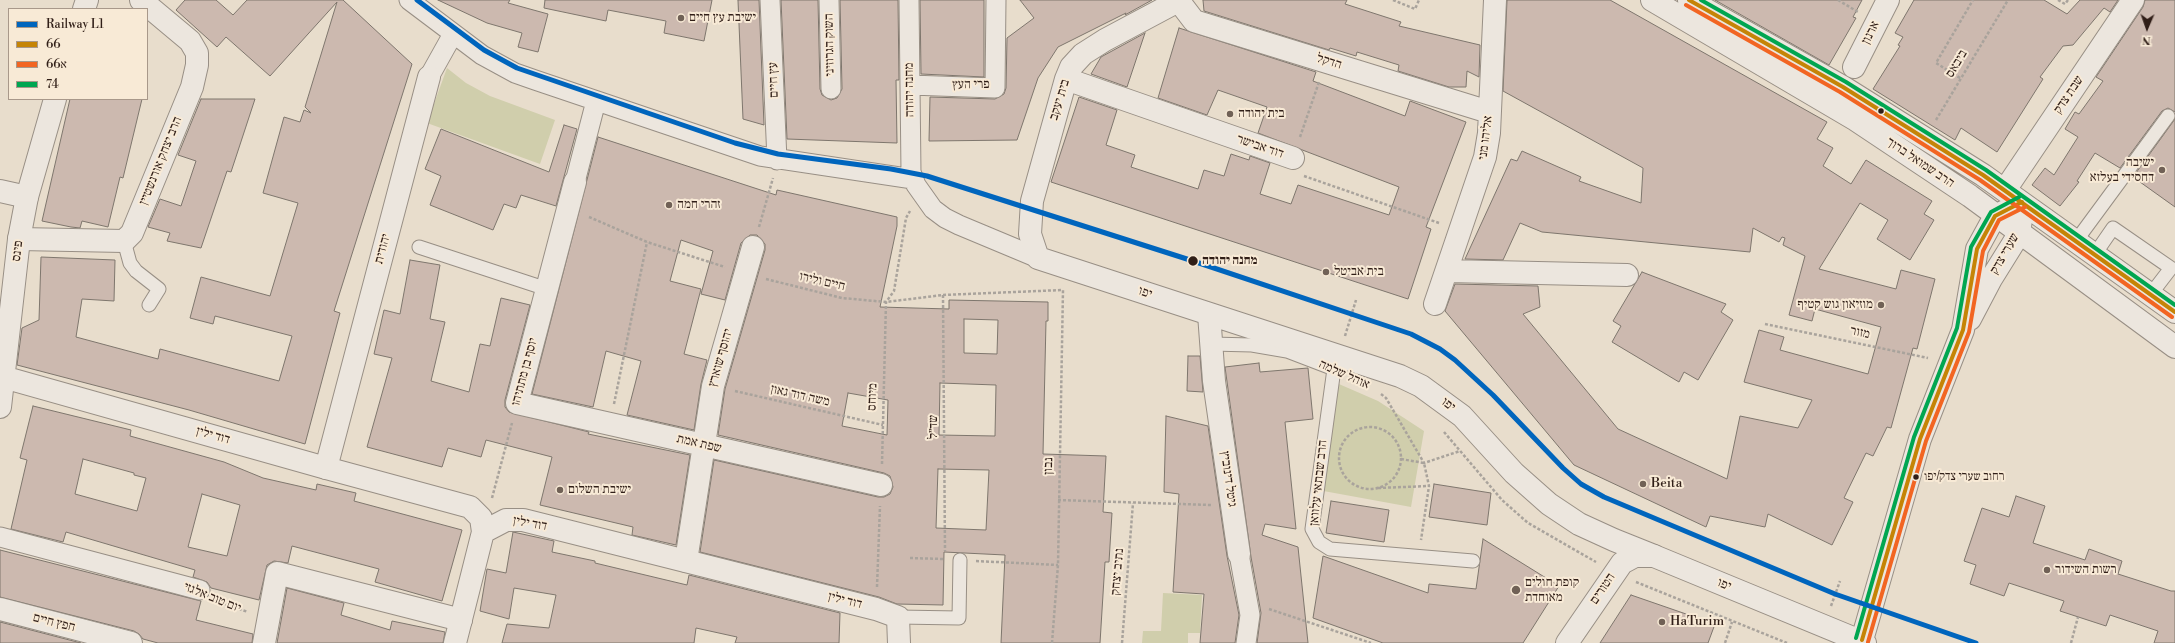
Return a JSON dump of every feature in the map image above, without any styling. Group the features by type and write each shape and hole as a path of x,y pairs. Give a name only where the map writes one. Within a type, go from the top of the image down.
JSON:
{"street":[{"name":"הרב יצחק אורנשטיין","path":"124,241 132,233 192,87 198,65 197,53 190,42 141,0"},
{"path":"409,0 482,54 515,72 734,148 777,160 918,186"},
{"name":"עץ חיים","path":"770,0 777,160"},
{"name":"השוק הגרוזיני","path":"829,0 831,89"},
{"name":"מחנה יהודה","path":"909,0 911,172 918,186"},
{"name":"פרי העץ","path":"910,84 995,88 996,0"},
{"name":"הדקל","path":"1179,0 1194,21 1489,112"},
{"name":"בית יעקב","path":"1038,258 1030,234 1032,201 1066,78 1071,66 1084,54 1179,0"},
{"name":"אליהו מני","path":"1435,304 1448,271 1485,157 1496,0"},
{"name":"הרב שמואל ברוך","path":"1652,0 1833,106 1970,196 2019,234 2175,347"},
{"name":"הרב שמואל ברוך","path":"1689,0 1843,87 1926,138 2014,196 2175,312"},
{"name":"ארנון","path":"1854,67 1888,0"},
{"name":"שבת צדק","path":"2014,196 2133,0"},
{"name":"יהודית","path":"326,468 428,77 453,34"},
{"name":"דוד אבישר","path":"1066,78 1293,158"},
{"name":"פינס","path":"0,407 2,375 27,197 55,100"},
{"name":"יוסף בן מתתיהו","path":"517,403 596,101"},
{"name":"יפו","path":"918,186 933,209 959,225 1038,258 1400,376 1421,386 1462,416 1514,473 1549,504 1579,524 1614,540 1868,642"},
{"path":"0,191 27,197"},
{"path":"1995,216 2014,196"},
{"name":"שערי צדק","path":"1868,642 1920,439 1963,330 1980,303 1991,279 2019,234 2014,196"},
{"name":"שערי צדק","path":"1963,330 1977,249 1995,216"},
{"path":"20,239 124,241"},
{"name":"יהוסף שוארץ","path":"686,562 702,445 713,386 753,247"},
{"path":"1448,271 1627,275"},
{"name":"גיטל דינוביץ","path":"1209,314 1214,382 1231,505 1250,615 1246,643"},
{"name":"דוד ילין","path":"2,375 326,468 463,504 476,511 481,518 483,532 506,520 523,520 876,609 898,617"},
{"name":"שפת אמת","path":"517,403 881,485"},
{"path":"455,643 483,532"},
{"name":"יום טוב אלגזי","path":"0,537 200,590"},
{"name":"הטורים","path":"1567,643 1614,572 1622,563 1635,556 1654,556"},
{"path":"264,643 278,573 461,620"},
{"name":"חפץ חיים","path":"0,609 131,643"},
{"path":"898,617 899,643"}],"lane":[{"path":"2076,241 2168,116"},
{"path":"2095,254 2113,228 2171,268 2151,294"},
{"path":"124,241 130,263 136,271 159,288 149,305"},
{"path":"419,247 547,289"},
{"name":"אוהל שלמה","path":"1211,344 1252,345 1287,351 1334,368"},
{"name":"הרב שבתאי עלוואן","path":"1334,368 1312,529 1319,542 1330,549 1473,561"},
{"name":"דוד ילין","path":"898,617 959,618 960,560"}],"path":[{"path":"1393,0 1415,9 1419,0"},
{"path":"1960,78 1936,63 1973,0"},
{"name":"ביבאס","path":"1926,138 1960,78 2008,0"},
{"path":"2058,0 2065,4 2068,0"},
{"path":"1293,158 1319,82"},
{"name":"דוד אבישר","path":"1293,158 1290,171 1461,230"},
{"path":"753,247 777,160"},
{"name":"מיוחס","path":"876,609 886,302 894,291 906,218 918,186"},
{"name":"חיים ולירו","path":"568,208 647,242 745,274 842,298 886,302 943,295 1063,290"},
{"path":"610,424 647,242"},
{"path":"1063,290 1066,268"},
{"name":"נבון","path":"1052,643 1058,565 1063,290"},
{"name":"שד״ל","path":"910,558 945,560 943,295"},
{"name":"מזור","path":"1764,324 1950,362"},
{"name":"משה דוד גאון","path":"713,386 883,425"},
{"name":"אוהל שלמה","path":"1375,389 1386,398 1424,463"},
{"name":"יוסף בן מתתיהו","path":"483,532 517,403"},
{"path":"1373,488 1384,485 1392,479 1398,470 1401,459 1400,448 1395,439 1379,428 1368,427 1358,429 1349,435 1342,445 1339,455 1340,466 1345,476 1352,483 1362,488 1373,488 1429,486"},
{"path":"1401,459 1424,463 1460,451"},
{"path":"1418,556 1429,486 1424,463"},
{"path":"1058,500 1231,505"},
{"name":"נתיב יצחק","path":"1122,643 1133,503"},
{"path":"960,560 1058,565"},
{"path":"1614,572 1732,622 1787,643"},
{"name":"יום טוב אלגזי","path":"200,590 214,601 226,606 268,617"},
{"path":"1248,602 1371,643"},
{"path":"2071,643 2078,617"},
{"path":"1725,643 1732,622"}],"shaded area":[{"path":"447,68 466,83 490,96 555,120 540,164 427,123"},
{"path":"1332,381 1378,401 1424,431 1411,507 1318,490"},
{"path":"1163,593 1202,595 1200,633 1188,633 1188,643 1142,643 1143,631 1161,631"}],"building":[{"path":"185,0 216,0 233,15 247,0 343,0 412,64 334,311 340,313 305,444 189,410 17,365 22,328 39,320 41,257 115,260 114,301 82,299 76,337 158,359 160,349 279,381 292,336 215,316 213,324 190,318 201,277 270,296 298,203 263,193 284,117 300,122 304,110 311,113 305,107 337,2 270,76 226,37 217,47 176,10"},
{"path":"438,0 510,0 508,3 548,14 538,52 518,47 522,33 487,23"},
{"name":"ישיבת עץ חיים","path":"545,0 712,0 704,41 664,33 666,21 608,10 606,21 544,8"},
{"path":"738,0 759,0 764,125 743,119"},
{"path":"781,0 818,0 820,89 822,95 831,100 837,98 842,89 840,0 898,0 899,80 896,80 897,143 787,139"},
{"path":"920,0 984,0 984,77 921,74"},
{"path":"1020,0 1152,0 1125,15 1126,13 1058,47 1038,78 1017,140 929,141 930,97 995,99 1004,94 1006,88 1007,38 1034,18"},
{"path":"1203,0 1347,0 1345,4 1401,22 1399,26 1480,45 1479,77 1467,71 1466,87 1449,87 1398,71 1399,65 1357,52 1356,56 1330,48 1329,50 1204,11"},
{"path":"1507,0 1610,0 1827,122 1817,139 1833,148 1823,166 1851,184 1866,160 1932,201 1924,214 1934,220 1910,260 1877,239 1888,220 1860,203 1819,269 1896,289 1901,270 1935,279 1917,349 1913,348 1891,428 1887,427 1873,456 1866,453 1844,498 1853,502 1832,545 1768,514 1765,527 1710,516 1706,527 1574,465 1445,311 1455,284 1538,286 1540,307 1523,314 1618,429 1727,479 1740,416 1798,428 1812,400 1744,382 1759,330 1784,337 1780,350 1868,374 1881,327 1815,309 1812,321 1789,315 1805,256 1783,245 1785,238 1782,237 1779,242 1753,228 1750,252 1542,232 1520,223 1503,260 1465,259 1511,159 1517,161 1522,151 1581,177 1579,181 1641,203 1643,168 1503,91"},
{"path":"1715,0 1862,0 1853,17 1856,18 1829,65"},
{"path":"1914,0 2044,0 2067,14 2080,0 2118,0 2110,12 2104,8 2073,45 2063,46 2040,77 2043,79 1997,152 1961,128 1955,140 1873,89 1900,46 1898,45 1903,37 1895,33"},
{"path":"2145,0 2175,0 2175,112 2168,108 2162,111 2120,168 2095,153 2077,181 2079,182 2060,206 2032,185 2045,168 2054,175 2078,137 2065,129 2075,112 2079,114 2103,81 2096,77 2143,7"},
{"path":"1179,28 1316,72 1313,81 1405,116 1410,101 1466,122 1426,227 1431,229 1408,299 1051,182 1079,97 1117,110 1106,145 1135,155 1131,167 1198,189 1204,170 1224,176 1231,154 1249,160 1250,156 1270,163 1260,194 1291,204 1298,185 1389,215 1399,187 1258,133 1267,107 1218,90 1207,115 1158,98"},
{"path":"1145,33 1127,87 1091,74 1101,57"},
{"path":"201,99 255,99 231,172 227,171 201,248 167,241 170,233 148,227 160,199 181,206 196,161 178,155"},
{"path":"70,100 142,100 123,178 120,177 108,227 82,221 80,228 42,221"},
{"name":"ישיבה דחסידי בעלזא","path":"2175,119 2175,207 2133,177"},
{"path":"564,125 577,129 556,206 521,195 516,208 504,204 493,230 430,205 441,176 425,169 441,129 549,172"},
{"path":"598,137 776,195 777,190 897,217 897,226 880,307 949,309 949,300 1048,302 1048,321 1046,321 1043,454 1106,456 1103,512 1112,513 1109,562 1105,562 1100,643 1001,643 1005,555 944,552 943,605 897,604 879,597 700,552 714,460 878,497 884,497 890,494 893,487 890,476 884,473 718,435 725,389 765,250 765,244 757,235 750,235 741,243 725,300 701,294 713,251 681,240 670,281 701,289 684,354 707,360 701,384 694,430 627,415 641,361 606,351 593,407 532,394","holes":["964,319 998,320 997,354 964,353","940,383 996,385 995,436 939,435","848,393 888,400 887,435 842,426","938,469 989,470 986,530 936,528"]},
{"path":"410,260 440,265 430,319 445,322 431,381 469,392 480,344 490,346 501,298 530,305 505,400 505,407 509,412 589,432 588,434 690,455 676,545 632,535 633,527 540,505 552,457 486,440 481,457 448,448 442,467 367,447 392,358 374,354 384,310 400,314"},
{"path":"1642,272 1726,304 1721,312 1733,320 1698,380 1684,372 1679,382 1612,342 1621,326 1613,321"},
{"path":"1188,356 1200,356 1203,392 1187,391"},
{"path":"1259,363 1260,372 1308,368 1313,419 1285,422 1296,529 1265,524 1262,535 1298,547 1308,643 1257,643 1261,613 1251,557 1225,367"},
{"path":"33,406 131,430 130,436 224,462 263,478 316,490 317,484 356,493 354,501 462,530 442,601 375,582 379,569 292,546 288,563 274,561 267,565 259,600 211,588 207,582 193,577 195,570 66,532 63,542 11,529 27,460 20,458","holes":["83,459 134,473 134,475 146,478 137,511 75,494","202,494 240,505 227,556 188,547"]},
{"path":"1166,416 1208,426 1227,556 1239,615 1235,643 1200,643 1204,594 1173,592 1179,494 1164,492"},
{"path":"1434,484 1491,493 1487,525 1429,517"},
{"name":"רשות השידור","path":"2016,496 2045,506 2033,543 2085,560 2089,549 2122,561 2118,574 2175,591 2175,643 2154,643 2158,631 2110,615 2106,626 2060,611 2064,601 2009,583 2004,596 1970,584 1976,565 1964,561 1982,508 2009,517"},
{"path":"1331,501 1389,510 1384,542 1326,533"},
{"path":"513,532 554,541 552,552 595,561 595,563 687,585 689,575 840,613 839,643 735,643 737,637 696,628 694,643 502,643 507,624 549,628 556,595 514,588 509,619 480,611 487,569 506,573"},
{"path":"1483,539 1559,586 1523,643 1383,643 1313,618 1323,556 1428,593 1429,584 1476,589"},
{"path":"0,550 201,601 196,620 253,634 252,643 158,643 143,639 134,631 0,597"},
{"path":"287,588 344,603 341,615 390,630 392,621 445,632 443,643 277,643"},
{"path":"1631,595 1715,624 1708,643 1600,643"},
{"path":"0,622 81,643 0,643"}],"rail line":[{"name":"L1","path":"417,0 484,50 517,68 735,143 778,154 891,169 927,176 1190,260 1411,334 1440,349 1455,360 1493,395 1563,468 1581,484 1604,497 1835,594 1976,643"}],"transit line":[{"name":"66","path":"1689,0 1843,87 1983,175 2175,312"},
{"name":"74","path":"1701,0 1846,82 1986,170 2175,305"},
{"name":"66א","path":"1686,5 1840,92 1980,180 2172,317"},
{"name":"74","path":"1856,638 1914,437 1957,328 1971,247 1991,212 2019,197"},
{"name":"66","path":"1862,640 1920,439 1963,330 1977,249 1995,216 2022,202"},
{"name":"66א","path":"1868,642 1926,441 1969,332 1983,251 1999,220 2025,207"}],"place":[{"name":"ישיבת עץ חיים","path":"681,18"},
{"name":"בית יהודה","path":"1230,114"},
{"name":"ישיבה דחסידי בעלזא","path":"2162,170"},
{"name":"זהרי חמה","path":"669,205"},
{"name":"מחנה יהודה","path":"1193,261"},
{"name":"בית אביטל","path":"1326,272"},
{"name":"מוזיאון גוש קטיף","path":"1881,305"},
{"name":"רחוב שערי צדק/יפו","path":"1916,477"},
{"name":"Beita","path":"1643,484"},
{"name":"ישיבת השלום","path":"560,490"},
{"name":"רשות השידור","path":"2047,570"},
{"name":"קופת חולים מאוחדת","path":"1516,590"},
{"name":"HaTurim","path":"1662,622"}]}
